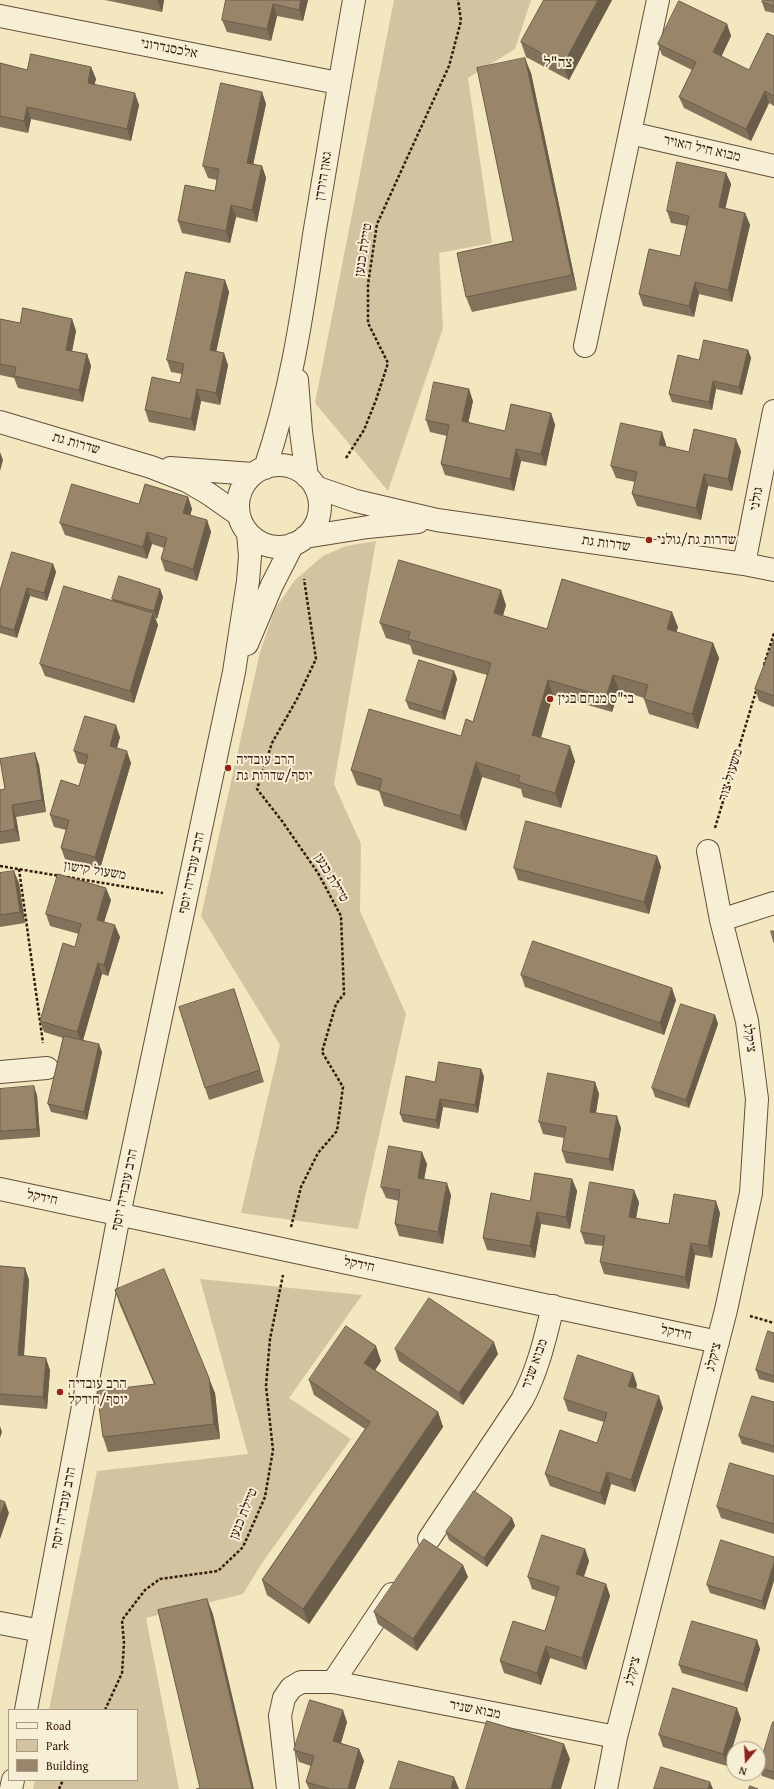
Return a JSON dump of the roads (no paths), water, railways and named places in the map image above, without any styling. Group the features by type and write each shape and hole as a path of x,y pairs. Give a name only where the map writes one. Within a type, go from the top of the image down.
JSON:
{"street":[{"name":"גאון הירדן","path":"259,471 283,410 296,352 338,83 354,0"},
{"path":"585,346 658,0"},
{"name":"אלכסנדרוני","path":"0,16 338,83"},
{"name":"מבוא חיל האויר","path":"630,133 774,166"},
{"name":"גאון הירדן","path":"296,352 301,432 311,482"},
{"name":"גולני","path":"744,564 774,411"},
{"name":"שדרות גת","path":"0,422 151,466 193,484 209,494 244,524"},
{"path":"275,465 287,466 298,470 311,482 319,500 319,514 314,526 299,541 272,546 259,542 244,524 238,504 240,493 245,482 259,471 275,465"},
{"name":"שדרות גת","path":"151,466 210,472 259,471"},
{"name":"שדרות גת","path":"311,482 356,501 437,520 744,564 774,570"},
{"name":"שדרות גת","path":"299,541 368,527 437,520"},
{"name":"הרב עובדיה יוסף","path":"26,1709 119,1215 234,672 248,581 250,556 244,524"},
{"name":"הרב עובדיה יוסף","path":"234,672 272,585 299,541"},
{"path":"708,851 721,920 774,903"},
{"name":"ציקלג","path":"606,1789 616,1737 718,1342 751,1193 757,1099 747,1021 721,920"},
{"path":"0,1072 47,1068"},
{"name":"חידקל","path":"0,1189 718,1342"},
{"name":"מבוא שניר","path":"423,1548 522,1400 531,1384 543,1348 553,1306"},
{"path":"333,1682 404,1576"},
{"path":"0,1623 41,1631"},
{"name":"מבוא שניר","path":"288,1789 280,1716 284,1698 291,1688 301,1682 333,1682 616,1737"}],"place":[{"name":"שדרות גת/גולני","path":"649,540"},
{"name":"בי\"ס מנחם בגין","path":"550,699"},
{"name":"הרב עובדיה יוסף/שדרות גת","path":"228,768"},
{"name":"הרב עובדיה יוסף/חידקל","path":"60,1392"}],"district":[{"name":"צה\"ל","path":"558,63"}]}
